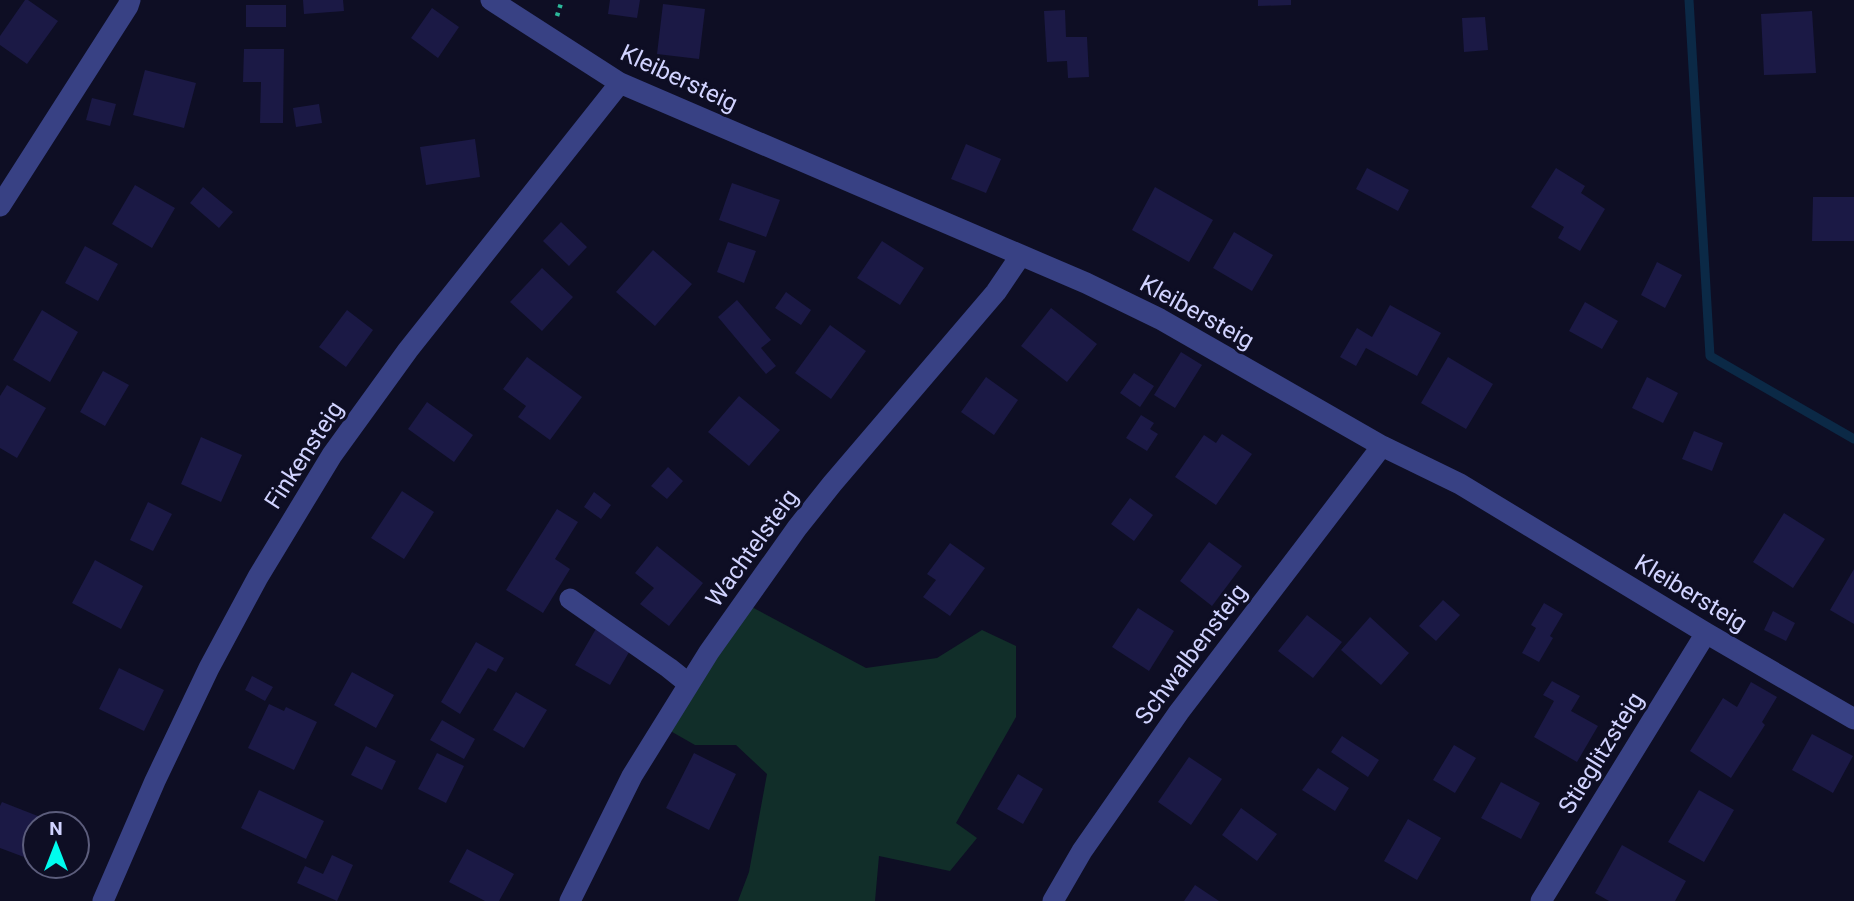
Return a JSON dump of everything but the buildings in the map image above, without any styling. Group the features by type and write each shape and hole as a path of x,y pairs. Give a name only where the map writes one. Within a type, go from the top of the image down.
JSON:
{"street":[{"path":"0,206 130,0"},
{"name":"Kleibersteig","path":"491,0 621,83 1086,283 1160,319 1382,446 1460,484 1854,719"},
{"name":"Finkensteig","path":"103,901 155,781 209,668 258,577 332,455 408,350 621,83"},
{"name":"Wachtelsteig","path":"569,901 632,776 709,652 797,528 996,292 1021,255"},
{"name":"Schwalbensteig","path":"1053,901 1082,851 1179,712 1382,446"},
{"path":"570,599 689,684"},
{"name":"Stieglitzsteig","path":"1541,901 1706,633"}],"green space":[{"path":"748,605 866,668 937,658 982,630 1016,646 1016,717 956,823 977,838 950,871 879,856 875,901 738,901 749,872 767,774 736,745 695,745 667,729"}],"waterway":[{"path":"1689,0 1710,356 1854,439"}]}
